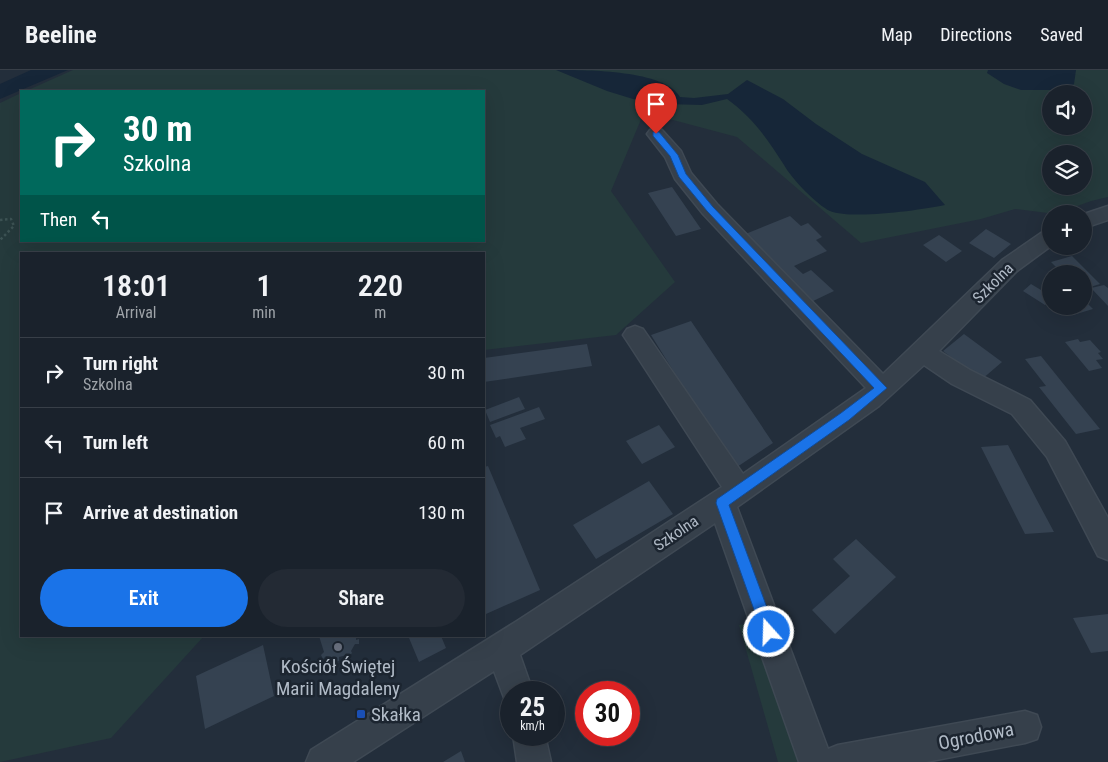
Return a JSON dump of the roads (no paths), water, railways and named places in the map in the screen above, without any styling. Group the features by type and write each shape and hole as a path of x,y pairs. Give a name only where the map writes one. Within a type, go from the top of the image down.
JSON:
{"street":[{"path":"656,134 674,155 682,175 710,209 881,388"},
{"path":"1092,218 1108,212"},
{"name":"Szkolna","path":"323,762 500,650 731,497 845,417 924,353 1004,271 1042,242"},
{"path":"635,335 731,497 816,762"},
{"path":"924,353 961,376 1022,407 1056,449 1108,546"},
{"path":"500,650 510,668 514,681"},
{"name":"Ogrodowa","path":"838,762 1025,727"},
{"path":"531,746 534,762"}],"water":[{"path":"31,70 68,70 0,99 0,84"},
{"path":"556,70 624,73 659,81 672,88 680,97 694,98 728,94 747,80 783,99 816,124 862,154 925,182 945,205 854,215 830,211 818,203 798,184 759,129 727,99 702,105 664,104 633,99 607,91"},
{"path":"988,70 1076,70 1072,85 1042,85 1042,90 1021,90 1004,84 987,73"}],"place":[{"name":"Kościół Świętej Marii Magdaleny","path":"338,647"},
{"name":"Skałka","path":"361,714"}]}
